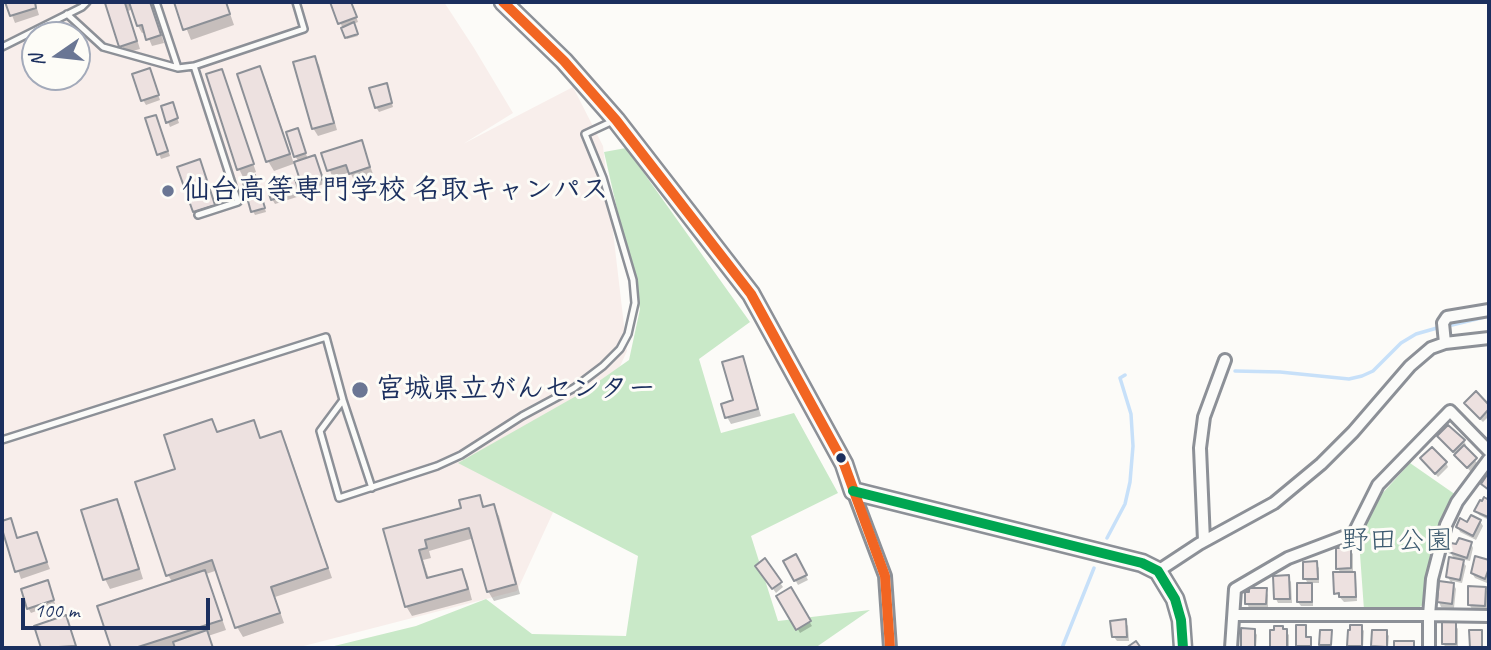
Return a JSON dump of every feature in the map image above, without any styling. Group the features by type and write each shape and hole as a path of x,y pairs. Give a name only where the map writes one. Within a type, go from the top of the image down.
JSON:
{"street":[{"path":"503,2 564,61 615,120 751,294 844,464 885,576 890,648"},
{"path":"1445,343 1443,323 1447,317 1489,310"},
{"path":"1157,571 1204,541 1274,503 1321,464 1410,366 1430,348 1445,343 1489,338"},
{"path":"1204,541 1200,448 1204,417 1225,360"},
{"path":"1231,648 1235,589 1288,558 1354,533 1378,485 1450,411 1489,451"},
{"path":"1429,648 1432,579 1446,526 1457,502 1489,459"},
{"path":"853,491 1094,550 1157,571 1175,599 1181,620 1183,648"},
{"path":"1234,615 1489,616"}],"lane":[{"path":"2,47 87,2"},
{"path":"156,2 178,68"},
{"path":"67,14 103,47 178,68 194,66 304,29 296,2"},
{"path":"194,66 238,202 198,215"},
{"path":"343,400 320,431 339,499 437,466 461,455 522,416 574,388 620,349 628,334 635,303 633,280 603,178 585,134 615,120"},
{"path":"2,440 326,337 372,488"}],"shaded area":[{"name":"宮城県立がんセンター","path":"2,2 444,2 513,113 463,144 573,87 603,146 627,351 517,591 296,648 2,648"}],"green space":[{"path":"626,148 750,322 699,359 721,433 794,413 838,493 751,536 778,621 870,610 815,648 326,648 416,626 486,599 532,634 626,636 638,556 458,463 585,391 629,360 640,309 604,152"},
{"name":"野田公園","path":"1410,463 1456,495 1445,514 1430,556 1425,603 1416,610 1364,610 1359,540 1379,497"}],"building":[{"path":"5,2 35,2 36,8 10,16"},
{"path":"129,2 125,3 137,41 119,47 105,3"},
{"path":"129,2 150,2 161,35 146,40 142,25 137,26"},
{"path":"174,2 226,2 230,14 183,30"},
{"path":"330,2 351,2 357,17 338,24"},
{"path":"354,22 358,34 345,38 341,28"},
{"path":"315,56 334,123 312,129 293,62"},
{"path":"260,66 290,154 266,162 237,74"},
{"path":"150,68 159,95 141,101 132,74"},
{"path":"222,69 254,164 237,170 206,74"},
{"path":"387,83 392,103 375,108 369,88"},
{"path":"173,102 178,118 166,123 161,106"},
{"path":"156,115 168,151 157,155 145,118"},
{"path":"298,128 306,153 294,157 286,132"},
{"path":"362,140 370,167 349,174 346,165 327,171 321,153"},
{"path":"315,155 323,179 302,186 294,162"},
{"path":"200,159 215,205 193,212 177,167"},
{"path":"255,175 265,208 251,212 242,179"},
{"path":"295,179 299,191 271,200 267,188"},
{"path":"743,356 758,409 725,418 721,404 733,400 722,362"},
{"path":"1476,391 1489,405 1489,409 1480,419 1464,403"},
{"path":"212,419 217,432 254,420 260,438 281,431 328,568 271,587 280,613 235,628 212,560 166,576 135,482 175,469 164,435"},
{"path":"1448,425 1465,440 1453,452 1437,436"},
{"path":"1464,445 1477,458 1467,468 1454,455"},
{"path":"1432,447 1447,462 1435,474 1420,458"},
{"path":"1487,475 1489,476 1489,490 1481,484"},
{"path":"480,495 483,507 494,504 516,584 487,592 469,528 425,540 427,548 419,550 427,578 462,569 468,589 405,607 383,529 461,508 459,500"},
{"path":"1484,497 1489,500 1488,517 1474,511"},
{"path":"117,499 139,569 103,580 81,510"},
{"path":"1471,515 1481,520 1473,536 1456,527 1460,518 1467,522"},
{"path":"11,518 17,538 37,532 47,562 15,572 2,529 2,521"},
{"path":"1459,538 1472,542 1467,558 1449,552 1451,543 1456,544"},
{"path":"1336,548 1351,548 1351,568 1336,569"},
{"path":"796,554 807,575 794,581 783,561"},
{"path":"1475,556 1489,560 1485,579 1471,573"},
{"path":"1449,557 1464,560 1460,580 1446,577"},
{"path":"765,558 782,582 772,589 755,566"},
{"path":"1317,561 1318,579 1303,579 1303,562"},
{"path":"205,570 222,620 135,648 111,648 97,606"},
{"path":"1333,572 1355,572 1356,597 1339,597 1339,593 1334,594"},
{"path":"1289,575 1290,599 1274,599 1273,576"},
{"path":"48,580 54,600 27,609 21,589"},
{"path":"1439,581 1454,583 1452,604 1437,602"},
{"path":"1297,583 1312,583 1312,602 1297,602"},
{"path":"1468,586 1486,587 1485,606 1468,605"},
{"path":"791,587 811,621 796,630 776,596"},
{"path":"1249,588 1267,588 1266,604 1245,604 1245,592 1249,592"},
{"path":"66,615 76,646 41,648 34,626"},
{"path":"1126,619 1127,637 1112,637 1110,621"},
{"path":"1442,622 1456,622 1456,644 1442,644"},
{"path":"1296,625 1306,625 1306,637 1311,637 1311,646 1296,646"},
{"path":"1350,625 1362,625 1362,646 1347,646"},
{"path":"1274,626 1287,629 1287,648 1270,648 1270,630 1274,630"},
{"path":"1241,628 1255,629 1255,647 1241,647"},
{"path":"207,630 213,648 175,648 173,642"},
{"path":"1320,630 1332,630 1331,645 1319,645"},
{"path":"1372,630 1387,630 1387,647 1371,646"},
{"path":"1469,630 1482,630 1482,648 1470,648"},
{"path":"1136,641 1141,648 1126,648"},
{"path":"1394,641 1414,641 1414,648 1394,648"}],"waterway":[{"path":"1452,325 1489,316"},
{"path":"1235,371 1280,372 1349,379 1373,371 1401,343 1416,334 1437,328"},
{"path":"1107,538 1125,504 1130,482 1133,446 1131,414 1120,378 1125,375"},
{"path":"1062,648 1094,568"}],"transit line":[{"path":"503,2 564,61 616,120 751,294 844,464 885,576 890,648"},
{"path":"853,491 1142,563 1158,571 1175,599 1181,620 1183,648"}],"place":[{"name":"仙台高等専門学校 名取キャンパス","path":"168,191"},
{"name":"宮城県立がんセンター","path":"360,390"}]}
